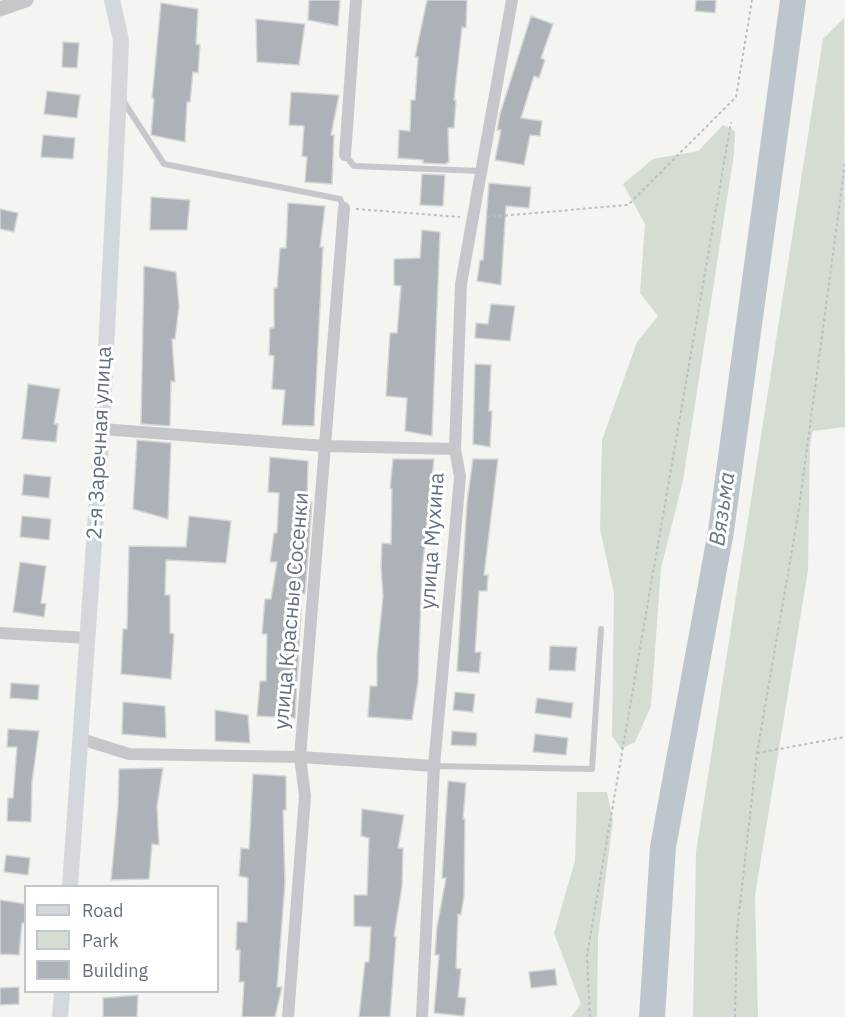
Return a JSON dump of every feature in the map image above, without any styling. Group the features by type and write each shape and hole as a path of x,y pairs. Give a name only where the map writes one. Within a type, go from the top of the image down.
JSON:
{"main road":[{"name":"2-я Заречная улица","path":"70,885 102,429 121,40 112,0"},
{"path":"60,1017 62,993"}],"street":[{"path":"0,9 26,0"},
{"path":"345,155 356,0"},
{"name":"улица Мухина","path":"422,1017 434,766 460,477 455,449 461,284 471,218 512,0"},
{"name":"улица Красные Сосенки","path":"288,1017 305,796 300,757 344,208"},
{"path":"102,429 325,446 455,449"},
{"path":"0,633 88,638"},
{"path":"81,739 129,754 300,757 434,766"}],"lane":[{"path":"118,93 164,164 340,199 344,208"},
{"path":"345,155 354,165 481,171"},
{"path":"434,766 592,769 602,629"}],"path":[{"path":"344,208 471,218 628,205 736,97 752,0"},
{"path":"590,1017 587,956 731,122"},
{"path":"735,1017 737,931 757,753 798,515 845,164"},
{"path":"757,753 845,736"}],"green space":[{"path":"844,18 845,427 813,431 810,444 808,570 755,896 758,1017 693,1017 696,852 823,39"},
{"path":"723,125 735,131 734,154 683,481 661,568 651,706 635,742 621,749 612,736 614,593 600,529 602,440 637,342 658,316 640,293 645,224 623,184 653,159 698,151"},
{"path":"577,792 607,792 613,820 598,937 597,1017 571,1017 581,1004 554,933 575,861"}],"building":[{"path":"309,0 340,0 338,26 308,20"},
{"path":"427,0 467,0 466,28 462,27 454,100 456,100 454,128 448,128 449,162 445,164 398,158 399,130 410,131 411,100 415,100 418,57 415,57"},
{"path":"696,0 716,0 715,13 695,11"},
{"path":"161,3 198,9 196,44 200,45 198,73 193,72 190,102 187,102 185,142 151,135"},
{"path":"531,16 553,24 541,58 545,60 539,78 534,76 521,118 542,121 540,136 530,135 524,165 495,160 501,130 497,130 500,114"},
{"path":"256,19 305,24 299,65 257,62"},
{"path":"63,42 79,43 77,68 62,67"},
{"path":"47,91 80,95 77,118 44,114"},
{"path":"291,92 339,95 331,135 334,135 332,184 305,182 307,157 302,156 304,126 289,125"},
{"path":"43,135 75,138 73,159 41,157"},
{"path":"422,174 445,175 443,206 420,205"},
{"path":"489,183 531,187 529,208 506,206 501,285 477,281 480,260 483,260"},
{"path":"151,197 190,200 187,230 150,230"},
{"path":"288,203 325,206 320,247 323,247 314,426 282,425 285,390 272,389 274,356 269,355 270,328 274,328 274,288 277,288 280,248 286,248"},
{"path":"0,209 18,213 14,232 0,229"},
{"path":"422,230 440,232 432,436 405,431 407,398 386,396 390,333 397,333 401,286 394,285 394,259 420,258"},
{"path":"144,266 176,272 179,307 175,339 172,339 175,382 171,381 170,426 141,424"},
{"path":"491,304 515,306 510,341 475,338 476,323 488,324"},
{"path":"475,364 491,365 490,447 473,444"},
{"path":"28,384 60,389 54,424 58,424 56,442 22,439"},
{"path":"137,440 171,443 168,519 133,509"},
{"path":"270,457 308,461 307,501 312,502 305,594 302,594 295,718 257,716 260,681 266,681 267,634 262,634 265,599 271,599 277,562 270,562 274,533 277,533 279,493 268,492"},
{"path":"393,459 434,459 422,571 418,682 412,720 368,717 370,686 377,686 377,656 383,596 382,543 391,544 392,489 390,488"},
{"path":"473,459 498,459 484,575 488,575 487,591 479,591 475,652 481,652 479,673 457,671 467,502"},
{"path":"24,474 51,477 49,498 22,495"},
{"path":"22,516 51,519 49,540 20,537"},
{"path":"189,516 231,521 226,563 166,560 165,595 170,595 170,633 174,634 171,679 121,674 123,629 127,629 129,546 186,547"},
{"path":"20,562 46,566 41,603 46,604 44,617 13,612"},
{"path":"550,646 577,647 575,671 549,670"},
{"path":"11,683 39,685 38,700 10,698"},
{"path":"455,692 475,694 473,712 453,710"},
{"path":"537,698 573,703 571,718 535,713"},
{"path":"123,702 165,706 166,738 122,734"},
{"path":"215,710 248,715 250,743 215,741"},
{"path":"8,729 39,731 32,781 31,822 7,821 8,798 13,798 17,747 7,747"},
{"path":"452,731 477,733 476,746 451,745"},
{"path":"535,734 568,738 566,755 533,752"},
{"path":"163,768 157,806 159,845 152,844 149,879 111,880 119,769"},
{"path":"253,774 286,776 286,810 283,810 285,883 277,987 282,987 275,1017 242,1017 244,982 239,982 240,950 236,950 237,922 247,922 248,878 239,876 241,848 249,849"},
{"path":"448,781 466,783 463,819 465,819 464,896 461,915 458,914 456,968 461,969 458,997 466,998 464,1016 434,1013 439,955 435,955 437,927 446,878 442,878"},
{"path":"362,809 404,815 398,848 403,848 402,886 394,936 396,937 390,1017 359,1017 365,962 369,962 371,927 354,926 354,895 367,895 369,838 361,836"},
{"path":"6,855 30,858 28,875 4,872"},
{"path":"0,900 24,904 24,923 22,923 19,955 0,954"},
{"path":"555,969 557,985 531,988 529,972"},
{"path":"19,987 19,1004 0,1005 0,988"},
{"path":"138,995 137,1017 103,1017 103,998"}],"waterway":[{"name":"Вязьма","path":"652,1017 663,847 721,531 793,0"}]}
